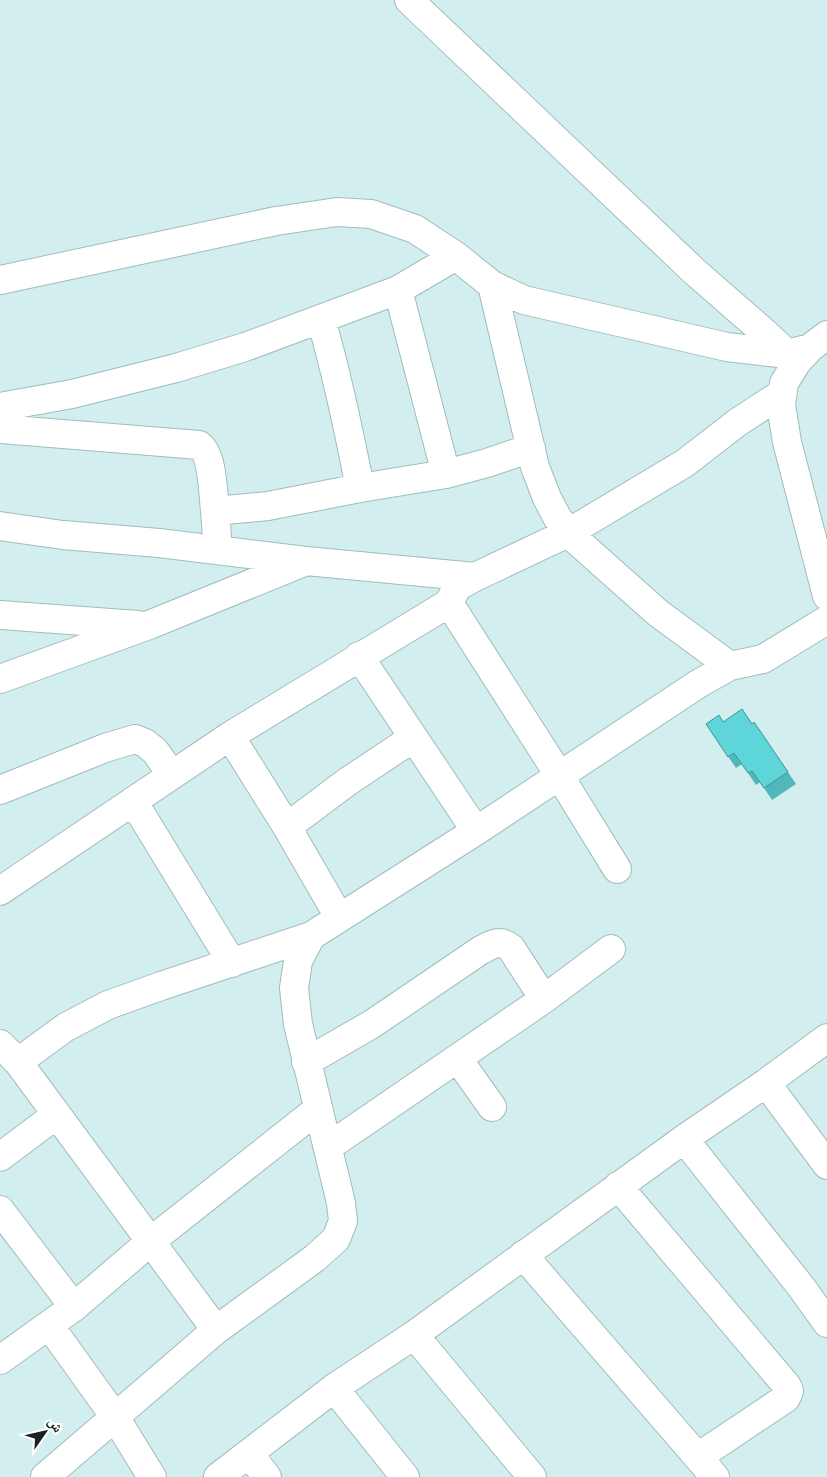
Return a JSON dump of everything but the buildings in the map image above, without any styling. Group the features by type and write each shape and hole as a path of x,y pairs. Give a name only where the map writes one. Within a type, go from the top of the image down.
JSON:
{"street":[{"path":"409,0 695,272 766,332 808,345"},
{"path":"0,280 276,221 337,212 371,214 415,229 456,256 492,285 524,300 559,310 726,347 808,345"},
{"path":"0,407 72,394 176,368 245,347 398,290 456,256"},
{"path":"492,285 540,483 568,534 658,613 730,666"},
{"path":"398,290 446,474"},
{"path":"321,319 348,425 360,488"},
{"path":"808,345 784,383 781,405 787,442 827,596"},
{"path":"0,891 230,736 449,603 457,587 568,534 685,463 738,422 781,394"},
{"path":"0,429 200,444 204,448 212,478 218,550"},
{"path":"215,511 268,506 446,474 531,448"},
{"path":"0,526 63,535 475,577"},
{"path":"0,679 149,625 306,561"},
{"path":"449,603 617,869"},
{"path":"0,615 149,625"},
{"path":"216,1330 9,1053 108,1005 311,936 476,831 698,684 730,666 763,659 827,620"},
{"path":"359,656 476,831"},
{"path":"230,736 287,827 338,918"},
{"path":"287,827 347,782 413,738"},
{"path":"0,790 105,748 136,740 145,743 155,751 172,775"},
{"path":"133,802 232,963"},
{"path":"45,1477 216,1330 315,1258 336,1240 343,1221 341,1203 306,1062 298,1024 294,988 298,961 311,936"},
{"path":"306,1062 372,1024 481,950 499,942 512,948 544,999"},
{"path":"328,1147 544,999 611,949"},
{"path":"218,1477 334,1388 414,1335 618,1186 827,1038"},
{"path":"458,1059 492,1107"},
{"path":"766,1083 827,1165"},
{"path":"1,1358 74,1307 151,1241 318,1109"},
{"path":"0,1157 56,1115"},
{"path":"684,1139 802,1288 827,1323"},
{"path":"618,1186 789,1391 786,1398 698,1457"},
{"path":"0,1210 74,1307"},
{"path":"523,1255 716,1477"},
{"path":"49,1324 115,1417 152,1477"},
{"path":"414,1335 532,1477"},
{"path":"334,1388 405,1477"},
{"path":"249,1454 267,1477"}]}
